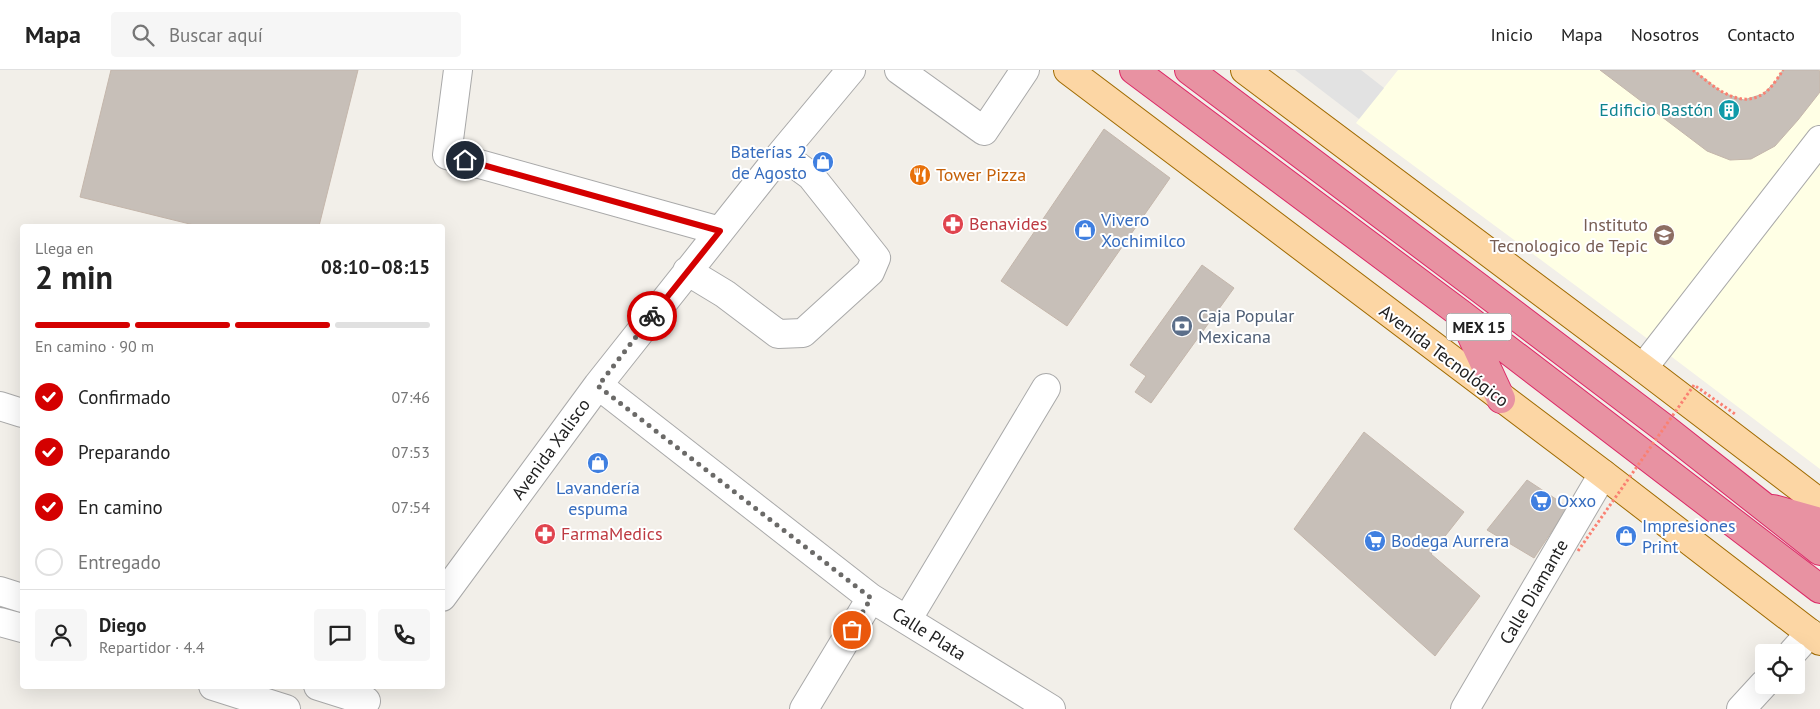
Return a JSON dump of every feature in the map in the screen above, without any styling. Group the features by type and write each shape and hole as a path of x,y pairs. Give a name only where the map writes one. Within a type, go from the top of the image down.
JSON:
{"highway":[{"name":"MEX 15","path":"1134,70 1461,314 1820,589"},
{"name":"MEX 15","path":"1189,70 1664,428 1820,551"},
{"path":"1461,314 1501,399"},
{"path":"1762,506 1820,522"}],"main road":[{"name":"Avenida Tecnológico","path":"1068,70 1602,474 1808,642"},
{"path":"1245,70 1644,368 1820,503"}],"street":[{"path":"458,70 447,155 720,231"},
{"name":"Avenida Xalisco","path":"445,594 598,386 687,271 781,154 852,70"},
{"path":"899,70 984,131 1025,70"},
{"path":"1644,368 1820,140"},
{"path":"687,271 725,294 778,334 804,333 870,272 876,258 811,176 781,154"},
{"name":"Calle Plata","path":"598,386 871,598 1041,706"},
{"path":"907,620 1046,388"},
{"path":"0,406 20,412"},
{"name":"Calle Diamante","path":"1464,709 1602,474"},
{"path":"0,591 20,597"},
{"path":"804,709 871,598"},
{"path":"0,622 20,627"},
{"path":"223,689 286,709"},
{"path":"330,689 368,699"},
{"path":"1742,709 1755,694"}],"path":[{"path":"1693,70 1723,93 1744,100 1763,94 1784,70"},
{"path":"1578,551 1694,385 1735,414"}],"shaded area":[{"path":"1295,70 1361,70 1384,88 1359,119"},
{"name":"Instituto Tecnologico de Tepic","path":"1398,70 1820,70 1820,469 1356,123"}],"building":[{"path":"111,70 358,70 320,224 190,224 80,197"},
{"name":"Edificio Bastón","path":"1600,70 1693,70 1723,93 1744,100 1763,94 1776,81 1783,70 1818,70 1820,71 1820,92 1775,146 1751,159 1730,160 1707,151"},
{"name":"Vivero Xochimilco","path":"1104,129 1170,178 1067,326 1001,281"},
{"name":"Caja Popular Mexicana","path":"1202,265 1234,288 1151,403 1135,392 1146,376 1130,365"},
{"name":"Bodega Aurrera","path":"1364,432 1464,512 1431,554 1480,596 1435,656 1294,529"},
{"name":"Oxxo","path":"1527,480 1568,507 1534,558 1487,530"}],"way so far":[{"path":"652,316 598,386 871,598 852,630"}],"place":[{"name":"Edificio Bastón","path":"1729,110"},
{"name":"Baterías 2 de Agosto","path":"823,162"},
{"name":"Tower Pizza","path":"920,175"},
{"name":"Benavides","path":"953,224"},
{"name":"Vivero Xochimilco","path":"1085,230"},
{"name":"Instituto Tecnologico de Tepic","path":"1664,235"},
{"name":"Caja Popular Mexicana","path":"1182,326"},
{"name":"Lavandería espuma","path":"598,463"},
{"name":"Oxxo","path":"1541,501"},
{"name":"FarmaMedics","path":"545,534"},
{"name":"Impresiones Print","path":"1626,536"},
{"name":"Bodega Aurrera","path":"1375,541"}],"route":[{"path":"465,160 720,231 652,316"}]}
